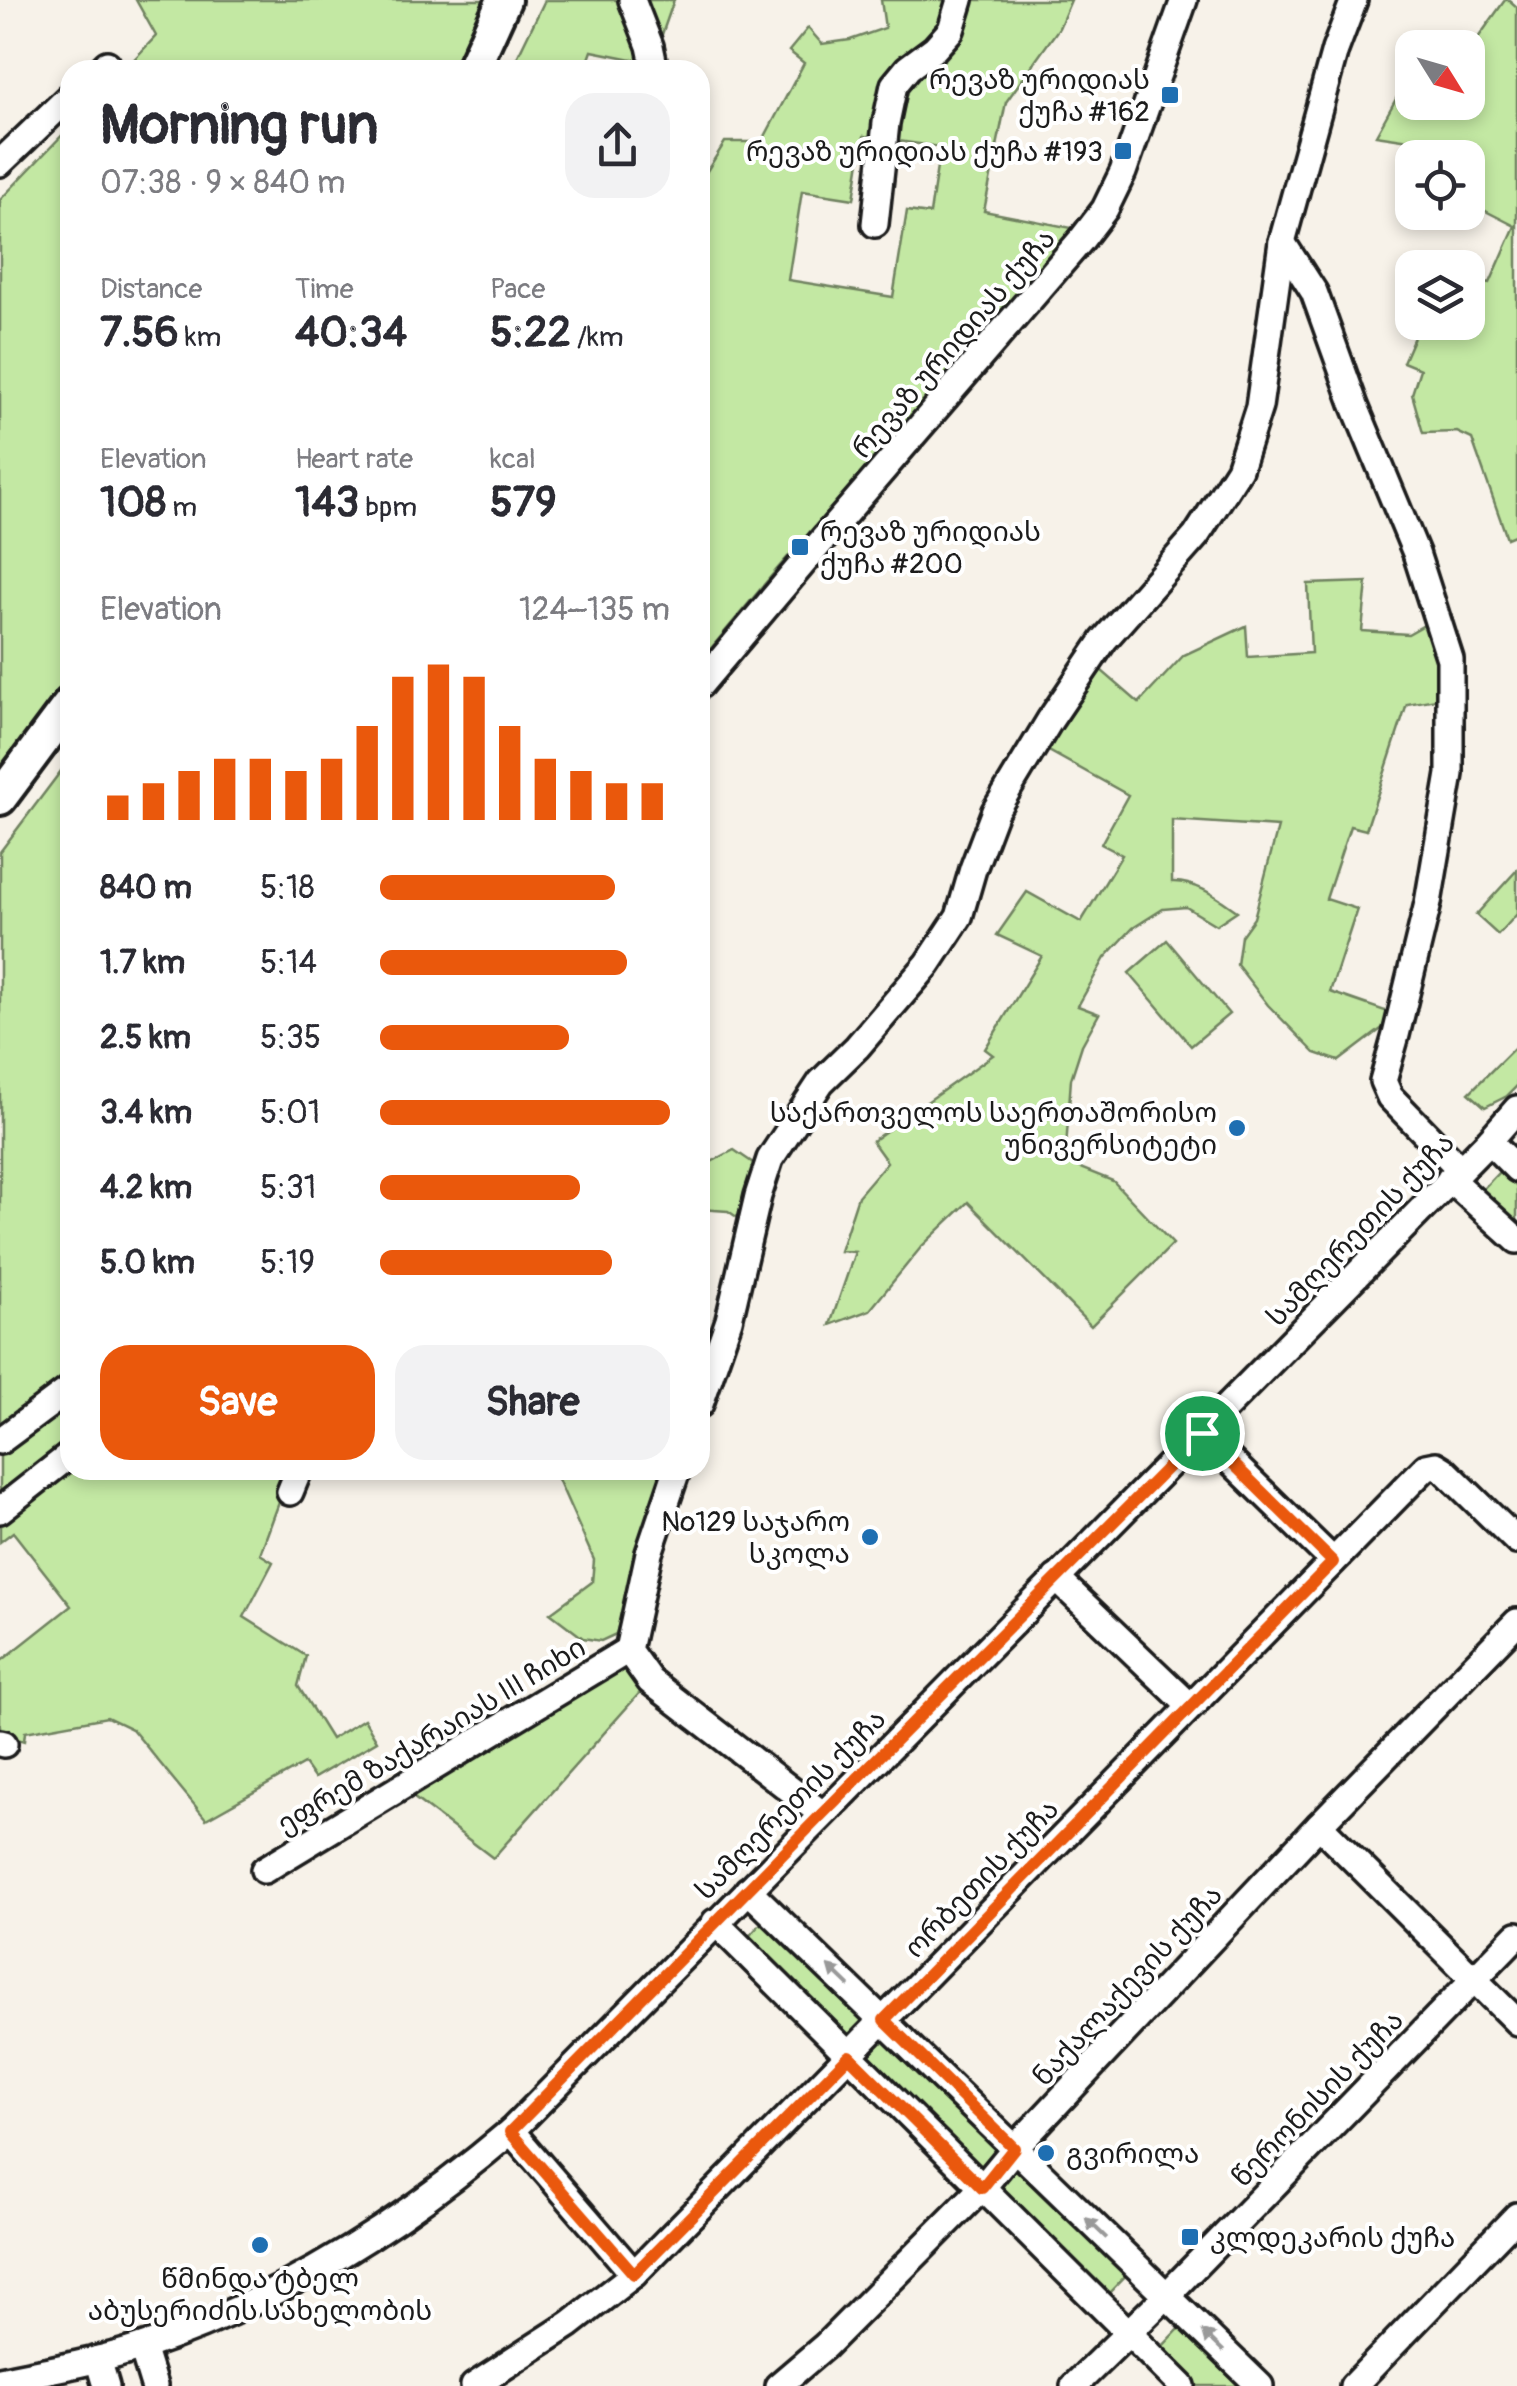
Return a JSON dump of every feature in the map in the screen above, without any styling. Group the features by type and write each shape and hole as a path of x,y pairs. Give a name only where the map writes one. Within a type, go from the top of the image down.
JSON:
{"main road":[{"path":"477,60 504,0"},
{"path":"0,798 60,717"}],"street":[{"path":"632,0 653,60"},
{"path":"875,224 894,85 951,30 960,0"},
{"name":"რევაზ ურიდიას ქუჩა","path":"710,673 1105,209 1123,172 1184,0"},
{"path":"710,1375 729,1320 770,1159 821,1082 857,1047 928,964 959,917 995,811 1050,720 1104,640 1196,536 1239,469 1259,406 1282,242 1354,0"},
{"path":"0,164 60,106"},
{"path":"1282,242 1314,292 1355,406 1416,553 1450,660 1450,774 1428,903 1383,1081 1390,1097 1517,1240"},
{"name":"სამღერეთის ქუჩა","path":"0,2380 142,2347 239,2310 396,2221 462,2173 510,2132 1517,1109"},
{"path":"1488,1141 1517,1168"},
{"path":"0,1441 60,1396"},
{"path":"1202,1433 1333,1562"},
{"path":"0,1510 60,1463"},
{"name":"ორბეთის ქუჩა","path":"474,2386 570,2324 634,2274 1426,1467 1436,1465 1444,1470 1515,1539"},
{"path":"675,1480 649,1553 628,1650 650,1681 822,1814"},
{"path":"1056,1578 1190,1706"},
{"name":"ნაქალაქევის ქუჩა","path":"778,2386 825,2346 982,2188 1014,2148 1318,1825 1517,1622"},
{"name":"ეფრემ ზაქარაიას III ჩიხი","path":"264,1870 628,1650"},
{"path":"1318,1825 1517,2022"},
{"path":"748,1890 1260,2386"},
{"path":"715,1922 1182,2386"},
{"name":"წერონისის ქუჩა","path":"1074,2386 1517,1935"},
{"path":"510,2132 634,2274"},
{"path":"1353,2386 1517,2216"},
{"path":"142,2347 154,2386"},
{"path":"98,2359 106,2386"}],"green space":[{"path":"136,0 498,0 467,60 133,60 156,36"},
{"path":"545,0 674,0 653,60 592,51 589,60 516,60"},
{"path":"881,0 1071,0 1059,28 1006,102 984,211 1077,229 710,649 710,166 725,142 762,142 804,63 789,51 808,28 822,44 850,40 885,28","holes":["864,136 940,147 930,214 907,211 893,297 788,280 802,191 854,199"]},
{"path":"1505,0 1517,7 1517,534 1507,538 1472,439 1457,432 1423,433 1412,394 1420,369 1403,362 1413,340 1485,340 1485,282 1490,283 1515,226 1485,211 1485,140 1409,140 1376,135 1395,101 1395,120 1485,120 1484,30"},
{"path":"60,137 60,700 0,777 0,200"},
{"path":"1367,582 1362,631 1408,634 1433,620 1442,698 1407,704 1366,830 1350,826 1326,899 1357,909 1330,992 1394,1014 1393,1020 1339,1061 1315,1053 1268,1005 1237,965 1241,936 1254,918 1278,827 1172,820 1172,882 1198,887 1237,911 1216,925 1186,907 1163,909 1133,928 1105,958 1078,1006 1099,1014 1082,1045 1071,1079 1065,1162 1113,1181 1173,1244 1091,1326 968,1202 922,1246 870,1310 830,1325 855,1252 840,1251 858,1196 887,1162 872,1141 993,1055 985,1049 1042,956 997,935 1027,892 1081,922 1122,855 1101,844 1128,795 1047,750 1101,670 1139,703 1184,655 1246,626 1248,657 1311,653 1308,584"},
{"path":"60,772 60,1380 0,1427 0,852"},
{"path":"1517,870 1517,914 1498,935 1476,915"},
{"path":"1167,940 1229,1014 1191,1046 1129,973"},
{"path":"1517,1045 1517,1086 1485,1107 1469,1093"},
{"path":"734,1150 759,1167 744,1222 728,1211 710,1210 710,1163"},
{"path":"1500,1171 1517,1187 1517,1225 1481,1191"},
{"path":"60,1403 60,1455 0,1501 0,1450"},
{"path":"60,1477 287,1480 260,1554 273,1562 244,1617 306,1656 298,1686 331,1739 364,1719 377,1741 314,1778 304,1764 206,1819 132,1729 107,1717 25,1732 24,1741 0,1734 0,1662 71,1606 13,1532 0,1542 0,1521"},
{"path":"558,1480 660,1480 616,1634 601,1641 583,1638 550,1613 592,1582 594,1560"},
{"path":"618,1665 644,1688 493,1858 409,1794"},
{"path":"766,1918 1130,2271 1106,2296 742,1944"},
{"path":"1180,2328 1239,2386 1198,2386 1160,2349"}],"place":[{"name":"რევაზ ურიდიას ქუჩა #162","path":"1170,95"},
{"name":"რევაზ ურიდიას ქუჩა #193","path":"1123,151"},
{"name":"რევაზ ურიდიას ქუჩა #200","path":"800,547"},
{"name":"საქართველოს საერთაშორისო უნივერსიტეტი","path":"1237,1128"},
{"name":"№129 საჯარო სკოლა","path":"870,1537"},
{"name":"გვირილა","path":"1046,2153"},
{"name":"კლდეკარის ქუჩა","path":"1190,2237"},
{"name":"წმინდა ტბელ აბუსერიძის სახელობის","path":"260,2245"}],"route":[{"path":"1202,1433 1333,1562 884,2020 1014,2148 982,2188 849,2056 634,2274 510,2132 1202,1433"}]}
